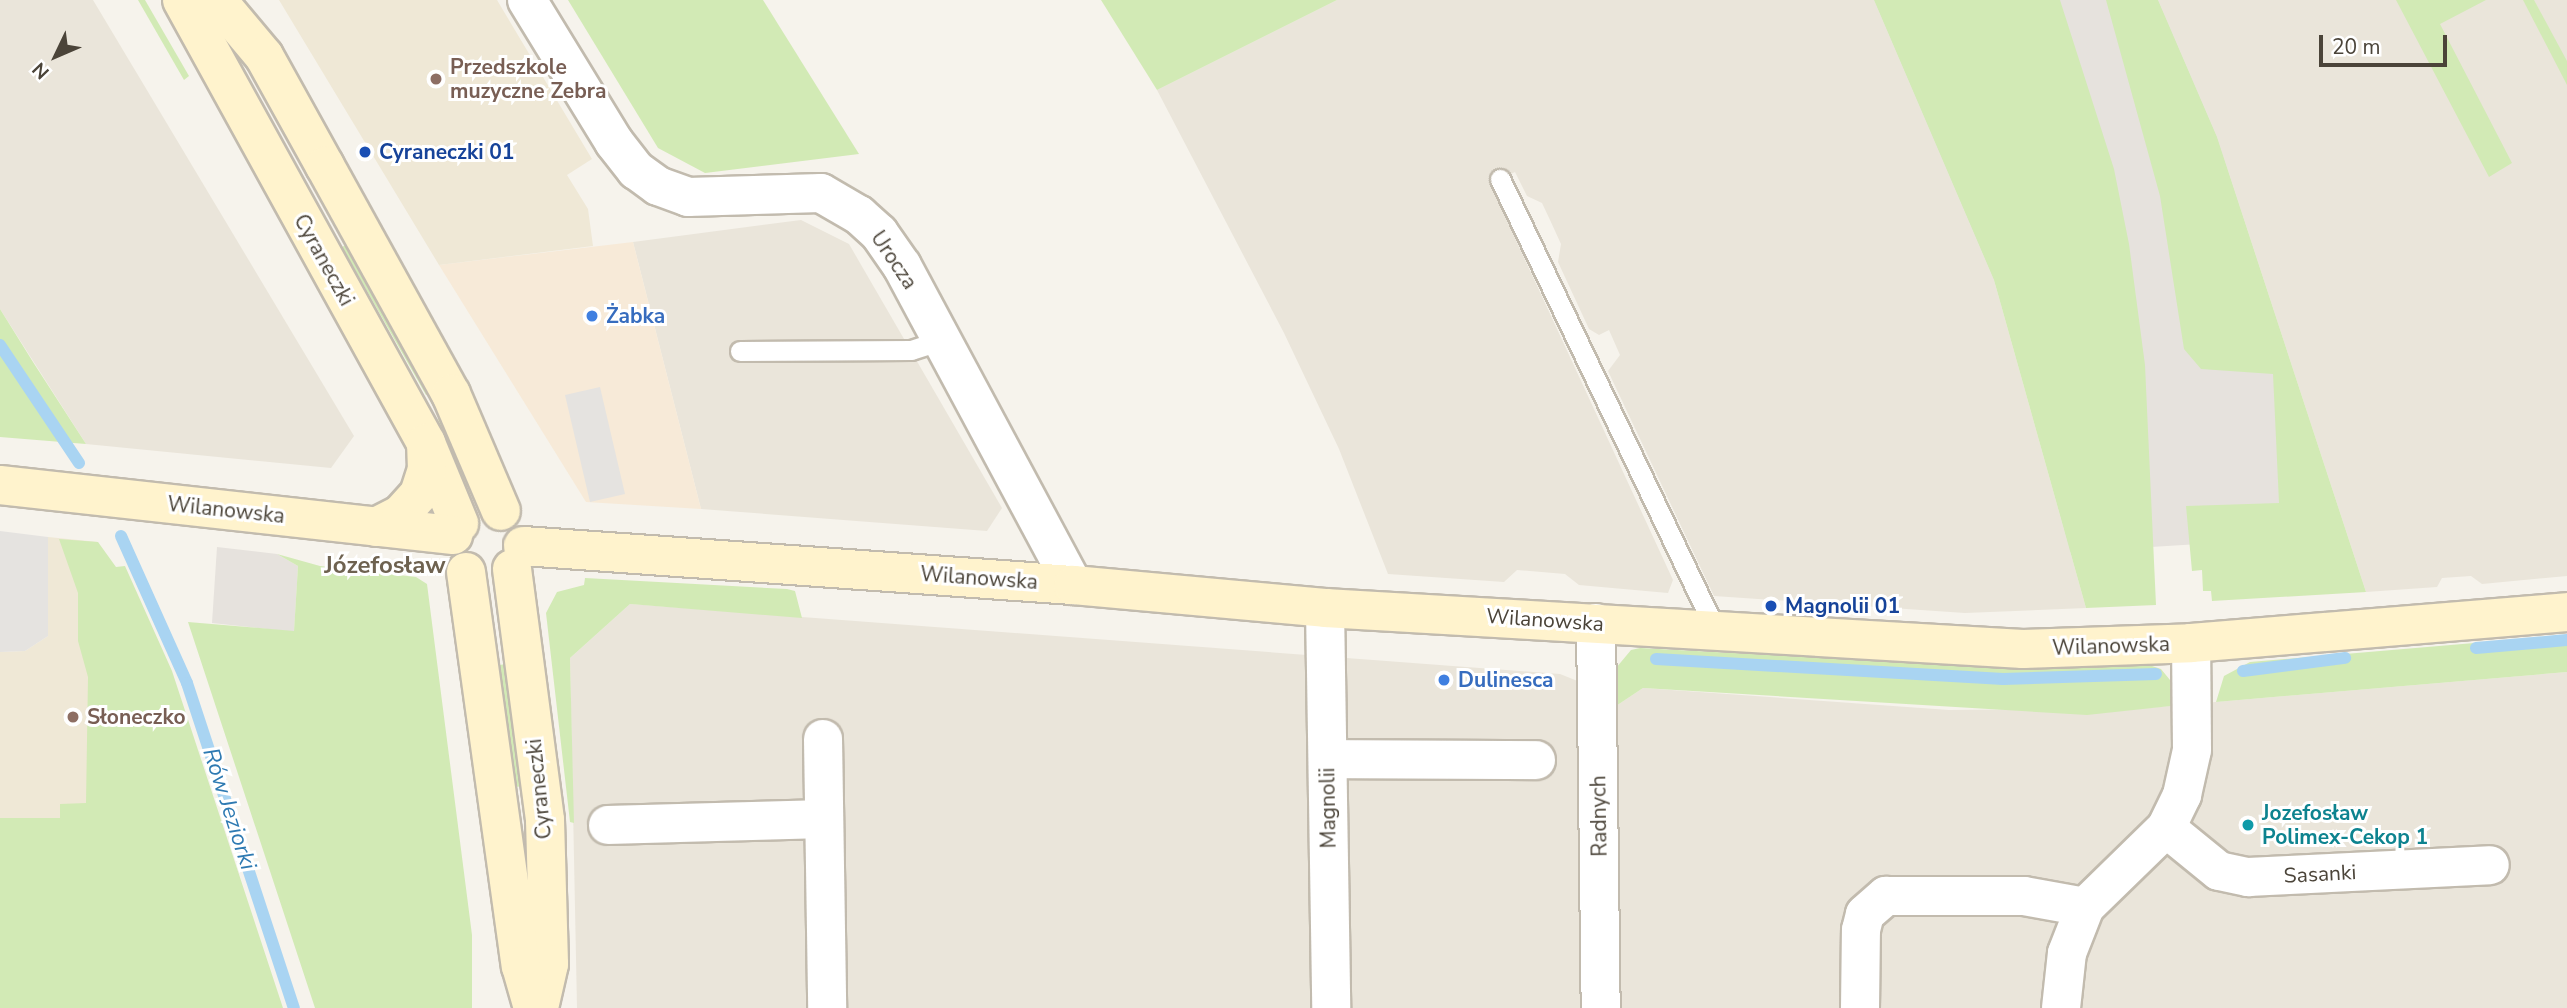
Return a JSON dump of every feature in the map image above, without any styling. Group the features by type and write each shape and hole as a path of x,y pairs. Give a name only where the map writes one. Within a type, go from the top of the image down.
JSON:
{"street":[{"name":"Cyraneczki","path":"182,0 426,443 456,529"},
{"path":"217,0 264,56 326,166 451,394 500,511"},
{"name":"Urocza","path":"527,0 614,142 636,170 688,197 821,193 859,215 879,233 942,340 1073,584"},
{"path":"274,171 296,156 326,166"},
{"path":"376,527 401,514 419,494 427,470 426,443"},
{"name":"Wilanowska","path":"0,485 376,527 456,529"},
{"path":"479,509 500,511 515,522 517,557 486,579 466,572 457,562 456,529 479,509"},
{"name":"Cyraneczki","path":"517,557 545,820 549,964 539,1008"},
{"name":"Wilanowska","path":"517,557 1073,584 1325,608 2024,649 2191,643 2567,612"},
{"name":"Cyraneczki","path":"466,572 521,966 533,1008"},
{"name":"Magnolii","path":"1325,608 1331,1008"},
{"name":"Radnych","path":"1596,623 1601,1008"},
{"path":"2061,1008 2067,953 2085,907 2166,828 2191,767 2191,643"},
{"path":"823,739 827,1008"},
{"path":"1328,759 1536,760"},
{"path":"608,825 824,819"},
{"name":"Sasanki","path":"2166,828 2219,871 2248,877 2490,866"},
{"path":"1860,1008 1861,930 1865,914 1886,896 2024,896 2085,907"}],"lane":[{"path":"1500,178 1717,633"},
{"path":"740,351 911,350 942,340"}],"shaded area":[{"path":"0,0 93,0 354,436 331,468 86,444 0,309"},
{"name":"Przedszkole muzyczne Zebra","path":"279,0 497,0 592,159 567,175 588,209 593,246 439,265"},
{"path":"1337,0 1874,0 1994,280 2086,608 1965,613 1714,596 1608,371 1620,355 1609,330 1599,335 1589,329 1558,262 1561,244 1542,203 1527,196 1515,172 1490,184 1673,580 1668,593 1579,585 1565,574 1517,570 1504,582 1388,574 1339,449 1284,333 1157,90"},
{"path":"1874,0 2158,0 2217,137 2346,535 2070,552 2015,343 1994,280"},
{"path":"2158,0 2567,0 2567,576 2482,584 2471,576 2442,578 2437,587 2366,592 2217,137"},
{"path":"801,220 849,244 1002,508 987,531 701,509 633,242"},
{"path":"633,242 701,509 586,502 439,265"},
{"path":"600,387 625,494 590,502 565,395"},
{"path":"0,531 48,537 48,636 25,651 0,652"},
{"name":"Słoneczko","path":"48,537 98,542 158,781 0,1008 0,652 25,651 48,636"},
{"path":"217,547 277,554 298,566 294,632 212,623"},
{"path":"630,604 1560,674 1585,684 1589,1008 577,1008 570,658"},
{"path":"2567,672 2567,1008 1617,1008 1613,708 1643,688 1949,710 2146,708"}],"green space":[{"path":"138,0 145,0 189,76 184,80"},
{"path":"568,0 763,0 859,154 705,173 658,148"},
{"path":"1101,0 1337,0 1157,90"},
{"path":"1874,0 2060,0 2114,169 2129,244 2145,365 2156,605 2086,608 1994,280"},
{"path":"2106,0 2158,0 2217,137 2366,592 2212,601 2211,591 2203,591 2202,570 2192,571 2186,506 2279,503 2273,374 2201,369 2184,349 2160,196"},
{"path":"2396,0 2486,0 2440,24 2512,163 2489,177"},
{"path":"2523,0 2534,0 2567,61 2567,85"},
{"path":"348,244 432,391 426,395 342,247"},
{"path":"0,309 33,362 86,444 0,437"},
{"path":"444,416 473,484 466,488 438,419"},
{"name":"Słoneczko","path":"59,539 98,542 116,567 125,566 172,671 283,1008 0,1008 0,818 60,818 60,804 86,803 88,677 78,641 78,593"},
{"path":"277,554 320,566 416,577 427,584 472,935 472,1008 315,1008 188,622 294,631 298,566"},
{"path":"585,578 787,589 795,591 802,618 630,604 570,658 574,823 570,822 546,613 557,592 584,585"},
{"path":"2567,635 2567,672 2216,702 2224,676 2250,662"},
{"path":"1640,648 2014,668 2149,665 2161,669 2170,680 2180,705 2087,715 1643,688 1613,708 1616,668 1631,650"},
{"path":"507,664 523,786 516,787 499,665"}],"waterway":[{"name":"Rów Jeziorki","path":"0,345 79,463"},
{"name":"Rów Jeziorki","path":"121,536 187,683 294,1008"},
{"path":"2476,648 2567,640"},
{"path":"2243,671 2345,658"},
{"path":"1656,659 2003,679 2156,674"}],"place":[{"name":"Przedszkole muzyczne Zebra","path":"436,79"},
{"name":"Cyraneczki 01","path":"365,152"},
{"name":"Żabka","path":"592,316"},
{"name":"Magnolii 01","path":"1771,606"},
{"name":"Dulinesca","path":"1444,680"},
{"name":"Słoneczko","path":"73,717"},
{"name":"Jozefosław Polimex-Cekop 1","path":"2248,825"}],"district":[{"name":"Józefosław","path":"385,566"}]}
